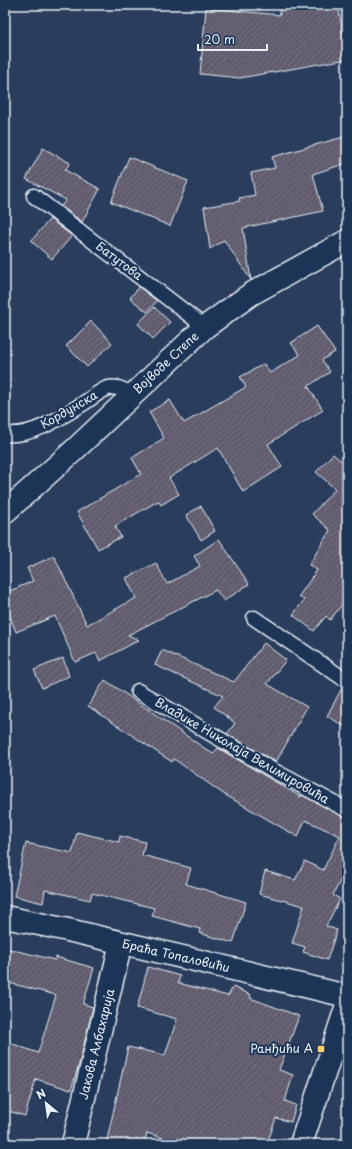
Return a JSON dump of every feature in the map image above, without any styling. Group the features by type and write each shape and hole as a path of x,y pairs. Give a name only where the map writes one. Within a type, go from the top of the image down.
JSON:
{"street":[{"name":"Војводе Степе","path":"5,512 60,464 204,327 251,294 347,241"},
{"name":"Браћа Топаловићи","path":"5,917 121,943 346,1006"},
{"name":"Јакова Албахарија","path":"73,1144 121,943"},
{"path":"301,1144 346,1006"}],"lane":[{"name":"Батутова","path":"34,196 204,327"},
{"name":"Кордунска","path":"5,434 20,434 38,428 66,414 107,388 118,388 125,390 131,395"},
{"path":"254,618 347,681"},
{"name":"Владике Николаја Велимировића","path":"138,691 276,772 347,810"}],"building":[{"path":"298,5 338,5 347,59 240,78 200,74 206,8 280,15 279,8"},
{"path":"347,136 347,163 313,174 323,211 243,228 251,280 224,240 210,249 204,207 240,201 239,198 255,195 251,173 275,168 272,157"},
{"path":"43,148 70,163 65,170 100,189 82,222 61,206 66,200 26,179"},
{"path":"129,157 188,181 170,226 111,202"},
{"path":"50,219 72,236 52,259 31,241"},
{"path":"139,287 157,301 147,312 130,298"},
{"path":"154,307 170,322 153,339 138,324"},
{"path":"91,321 112,343 87,367 66,346"},
{"path":"317,326 335,352 322,360 330,372 308,386 323,410 268,444 282,467 243,492 218,448 169,478 179,494 161,505 158,501 115,526 121,537 98,549 77,512 141,474 132,458 164,438 149,412 170,400 184,423 246,387 240,377 264,364 270,373 300,355 291,343"},
{"path":"333,454 347,466 347,598 330,620 326,616 314,631 293,615 304,600 299,596 317,570 309,565 330,530 312,514 335,489 316,472"},
{"path":"201,506 215,531 201,540 186,515"},
{"path":"219,539 249,584 224,601 216,590 128,635 139,640 100,661 96,653 75,662 55,616 16,632 5,604 5,593 33,581 27,568 54,556 87,625 136,598 126,578 156,563 167,584 200,566 194,556"},
{"path":"264,643 286,660 267,684 307,707 276,762 227,734 235,723 214,707 223,696 155,665 162,650 234,682"},
{"path":"63,658 69,676 42,688 34,670"},
{"path":"105,680 213,754 218,748 301,797 302,795 347,818 347,867 333,895 340,899 326,926 337,930 327,960 303,952 305,947 292,943 304,906 259,894 265,871 295,880 305,861 323,870 340,836 305,820 298,837 222,793 174,759 172,762 88,706"},
{"path":"342,688 347,689 347,728 327,716"},
{"path":"77,832 119,842 120,836 145,842 142,855 191,868 186,884 246,902 233,943 199,933 200,929 152,916 154,908 92,893 90,900 45,890 43,903 14,896 26,843 72,853"},
{"path":"5,948 55,960 56,957 94,968 83,1004 93,1007 80,1061 71,1090 36,1079 25,1116 5,1110 5,1041 38,1053 56,995 5,982"},
{"path":"148,967 180,976 178,983 228,996 233,987 251,995 250,998 299,1016 279,1070 293,1075 285,1101 296,1105 291,1122 276,1118 267,1144 182,1144 147,1133 144,1144 106,1144 128,1047 165,1055 177,1019 137,1008"}],"place":[{"name":"Ранђићи А","path":"321,1049"}]}
